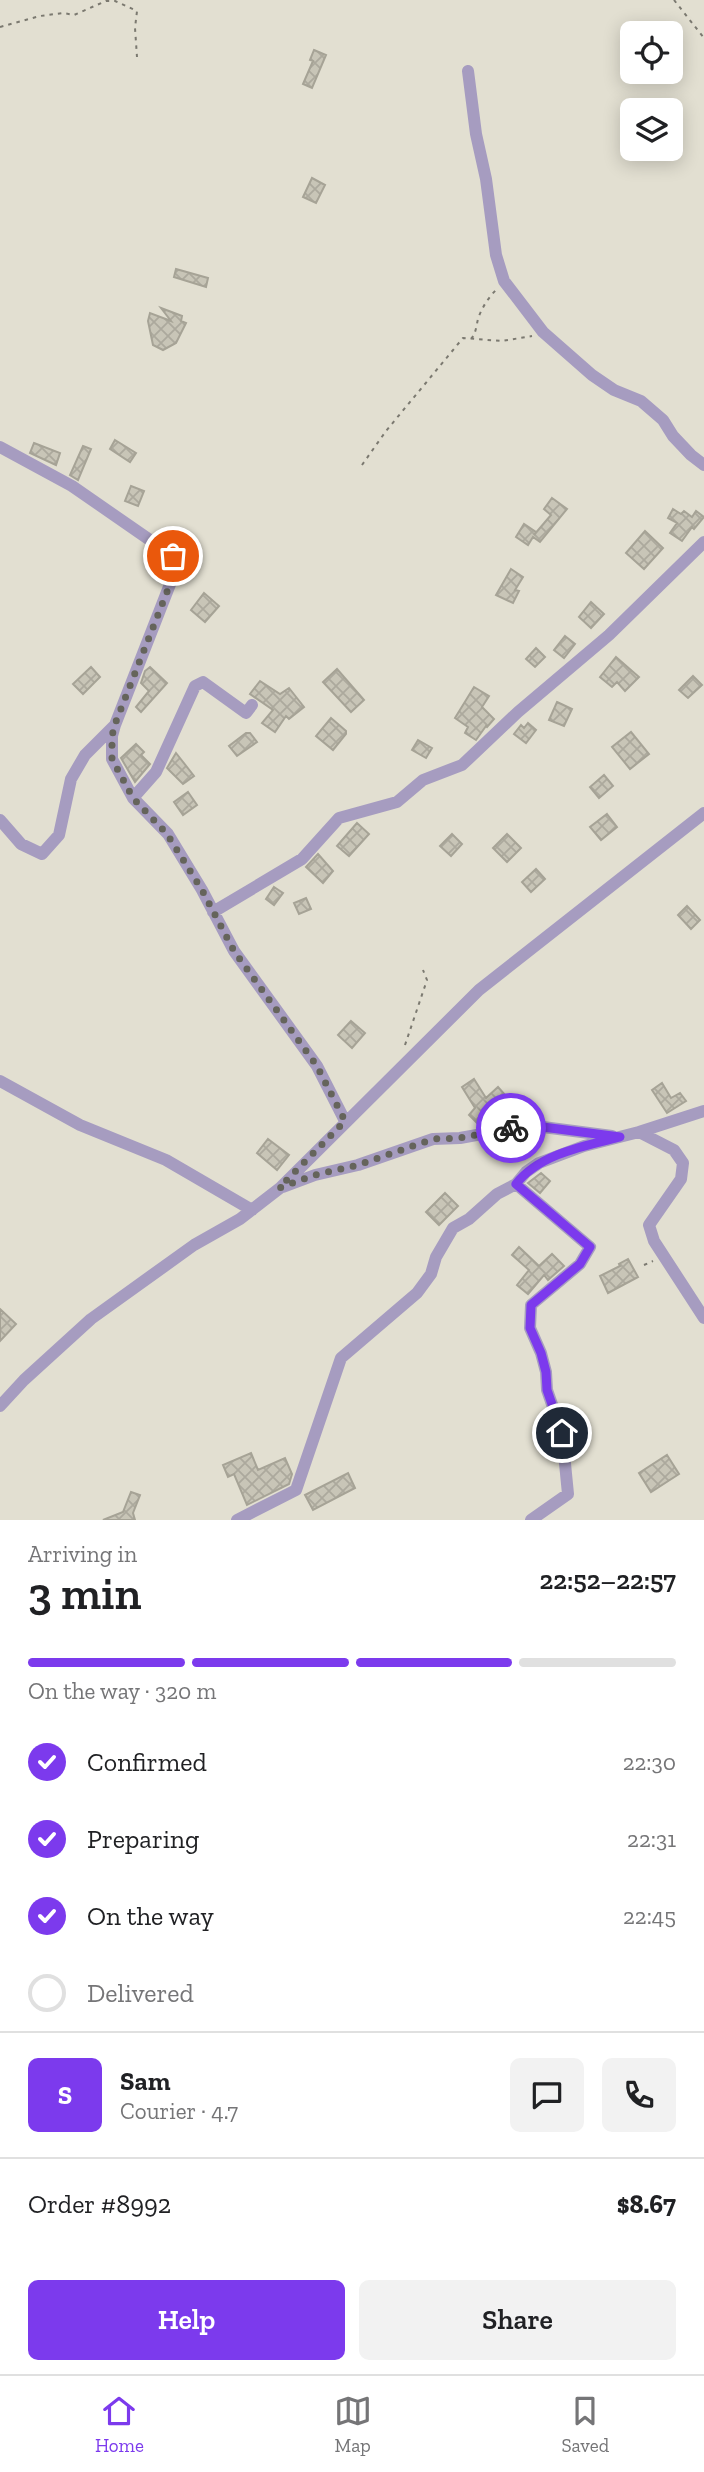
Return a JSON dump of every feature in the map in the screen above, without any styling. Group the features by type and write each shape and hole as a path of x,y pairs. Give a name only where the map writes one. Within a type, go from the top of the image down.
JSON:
{"street":[{"path":"468,71 496,255 504,281 547,335 592,375 614,390 641,401 663,420 673,436 704,465"},
{"path":"0,447 72,486 173,556 176,564 174,574 115,724 112,759 133,798 167,834 234,951 317,1066 345,1121"},
{"path":"214,912 302,859 339,818 397,802 423,780 462,765 518,712 609,635 704,542"},
{"path":"133,798 156,772 195,686 203,682 246,713 252,705"},
{"path":"0,820 20,844 42,854 60,835 71,779 85,755 115,724"},
{"path":"0,1406 24,1380 91,1319 194,1245 252,1210 279,1188 500,972 704,813"},
{"path":"0,1081 80,1125 166,1160 252,1210"},
{"path":"237,1520 296,1490 341,1358 417,1293 431,1274 436,1257 453,1228 469,1219 497,1194 516,1184 526,1171 539,1163 584,1146 704,1111"},
{"path":"279,1188 433,1139 460,1138 521,1127 620,1137"},
{"path":"639,1132 674,1150 683,1163 681,1179 649,1225 654,1241 704,1318"},
{"path":"516,1184 590,1247 580,1264 531,1305 530,1328 541,1353 547,1390 562,1433 568,1494 531,1520"}],"path":[{"path":"674,0 704,38"},
{"path":"0,27 40,16 63,13 74,15 106,1 115,1 137,11 137,57"},
{"path":"471,339 475,335 478,319 489,296 504,281"},
{"path":"362,465 386,431 463,338 502,341 547,335"},
{"path":"404,1063 402,1050 427,980 423,970"}],"building":[{"path":"314,50 326,55 312,88 303,84 313,61 310,60"},
{"path":"312,178 325,185 316,203 303,197"},
{"path":"176,269 208,278 206,287 174,277"},
{"path":"161,308 182,316 181,321 186,323 176,343 163,350 153,345 148,321 150,313 171,321"},
{"path":"115,440 136,453 130,462 110,449"},
{"path":"34,443 60,453 56,465 30,453"},
{"path":"83,446 91,449 78,480 70,475"},
{"path":"131,486 144,491 138,506 125,501"},
{"path":"552,498 567,509 540,542 533,537 528,545 516,537 524,524 536,532 534,535 551,515 544,509"},
{"path":"673,509 681,514 684,511 692,517 696,511 704,517 682,541 670,533 677,523 668,518"},
{"path":"645,531 663,548 644,569 626,553"},
{"path":"511,569 523,577 515,590 519,591 513,603 496,595"},
{"path":"204,593 219,606 205,622 191,610"},
{"path":"591,602 604,614 591,628 579,617"},
{"path":"565,636 575,644 564,658 554,650"},
{"path":"536,648 545,657 535,667 526,659"},
{"path":"616,657 639,677 625,691 617,682 612,687 600,677"},
{"path":"91,667 100,677 83,694 73,684"},
{"path":"150,667 167,683 141,712 136,707 149,691 141,683 145,671"},
{"path":"337,669 364,700 351,712 323,682"},
{"path":"693,676 702,685 688,698 679,690"},
{"path":"260,681 280,694 289,688 304,707 289,719 286,716 275,732 262,723 273,710 250,694"},
{"path":"474,687 489,696 482,707 494,719 476,740 465,733 468,727 455,718"},
{"path":"557,702 572,709 564,726 549,720"},
{"path":"331,718 346,731 333,750 316,736"},
{"path":"528,723 536,730 526,743 514,734 521,725 524,728"},
{"path":"631,732 649,754 630,769 612,747"},
{"path":"246,733 250,733 257,742 237,756 229,746"},
{"path":"418,740 432,748 426,758 412,750"},
{"path":"136,744 144,752 141,755 150,764 135,782 121,758"},
{"path":"176,753 194,776 183,784 167,768"},
{"path":"604,775 613,786 599,798 590,787"},
{"path":"188,792 197,805 183,815 174,802"},
{"path":"607,814 617,827 601,840 590,827"},
{"path":"357,823 369,834 349,856 337,846"},
{"path":"452,834 462,844 451,856 440,846"},
{"path":"507,834 521,848 507,862 493,848"},
{"path":"318,854 333,871 323,883 306,867"},
{"path":"536,869 545,879 531,892 522,882"},
{"path":"274,887 283,893 274,905 266,899"},
{"path":"306,898 311,909 299,914 294,903"},
{"path":"687,906 700,920 691,929 678,915"},
{"path":"351,1021 365,1033 352,1048 338,1035"},
{"path":"474,1079 486,1098 498,1087 505,1095 488,1109 497,1117 491,1124 480,1126 469,1115 475,1108 462,1087"},
{"path":"662,1083 671,1098 680,1093 686,1101 667,1113 652,1090"},
{"path":"268,1139 289,1155 277,1170 257,1153"},
{"path":"541,1173 550,1181 540,1193 528,1183"},
{"path":"445,1193 458,1206 439,1225 426,1212"},
{"path":"519,1247 539,1266 552,1254 564,1266 548,1280 544,1275 528,1294 517,1285 529,1270 512,1255"},
{"path":"628,1259 638,1277 608,1293 600,1276"},
{"path":"0,1309 16,1324 0,1341"},
{"path":"251,1453 258,1470 285,1458 292,1474 289,1484 247,1505 234,1474 228,1477 223,1465"},
{"path":"667,1455 679,1474 651,1492 639,1473"},
{"path":"348,1473 355,1488 313,1510 305,1495"},
{"path":"131,1492 140,1495 133,1513 135,1520 103,1520 123,1512"}],"way so far":[{"path":"173,556 176,564 174,574 115,724 112,759 133,798 167,834 202,890 234,951 317,1066 345,1121 279,1188 433,1139 460,1138 511,1128"}],"route":[{"path":"511,1128 559,1128 620,1137 584,1146 539,1163 526,1171 516,1184 590,1247 580,1264 531,1305 530,1328 541,1353 547,1390 562,1433"}]}
